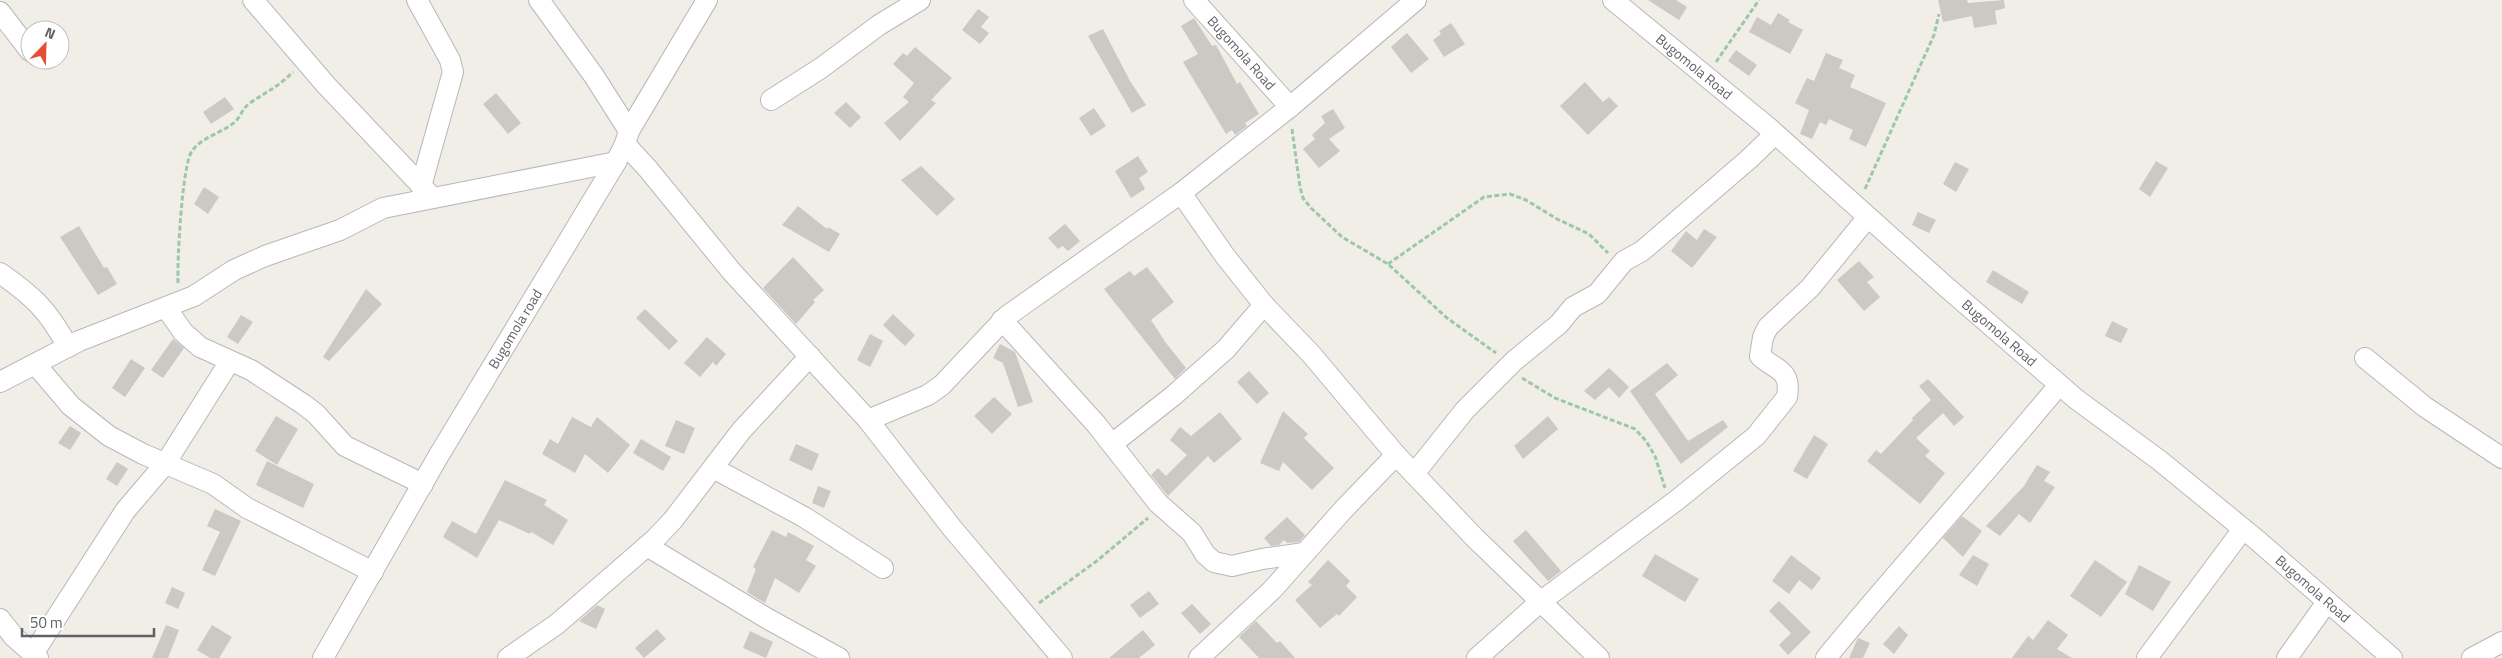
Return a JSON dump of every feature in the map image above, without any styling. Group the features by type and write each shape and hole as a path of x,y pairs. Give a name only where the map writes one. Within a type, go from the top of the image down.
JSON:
{"street":[{"path":"253,0 304,60 426,192"},
{"path":"417,0 450,60 453,72 426,192"},
{"path":"539,0 594,76 627,138 732,272 868,420 952,528 1062,658"},
{"name":"Bugomola road","path":"323,658 423,484 616,162 627,138 706,0"},
{"path":"771,100 821,68 879,25 920,0"},
{"name":"Bugomola Road","path":"1194,0 1290,106"},
{"path":"868,420 936,390 1002,320 1181,193 1290,106 1416,0"},
{"name":"Bugomola Road","path":"1613,0 1775,134 2059,385 2159,460 2392,658"},
{"path":"0,12 20,38"},
{"path":"1414,474 1465,410 1509,366 1559,324 1572,307 1596,294 1623,263 1642,251 1750,159 1775,134"},
{"path":"0,382 36,366 68,347 173,306 217,282 234,270 265,256 340,230 383,208 426,192 466,193 616,162"},
{"path":"1181,193 1225,256 1264,305 1306,347 1396,455 1474,538 1599,658"},
{"path":"1477,658 1540,602 1671,505 1756,436 1787,397 1786,377 1775,365 1760,356 1763,337 1768,327 1810,288 1863,213"},
{"path":"0,273 22,289 46,311 68,347"},
{"path":"1112,444 1174,396 1226,349 1264,305"},
{"path":"173,306 183,332 200,347 251,370 303,404 348,448 423,484"},
{"path":"1002,320 1112,444 1162,506 1192,533 1205,554 1219,564 1232,566 1262,559 1304,553"},
{"path":"508,658 557,624 647,546 673,520 741,431 810,356"},
{"path":"2365,358 2425,407 2502,458"},
{"path":"0,619 14,637 35,656 125,511 165,464 230,361"},
{"path":"36,366 71,406 87,420 124,444 213,484 247,508 373,572"},
{"path":"1826,658 1888,582 1981,479 2059,385"},
{"path":"1199,658 1272,590 1396,455"},
{"path":"713,468 804,517 883,568"},
{"path":"2147,658 2242,529"},
{"path":"647,546 768,619 839,658"},
{"path":"2287,658 2327,602"},
{"path":"2472,658 2502,642"}],"path":[{"path":"1706,77 1759,0"},
{"path":"1863,213 1869,176 1934,35 1939,14"},
{"path":"173,306 186,169 192,152 209,137 236,120 250,103 279,86 304,60"},
{"path":"1290,106 1293,151 1303,198 1342,237 1388,264 1447,318 1487,345 1509,366 1556,398 1634,430 1646,442 1655,456 1671,505"},
{"path":"1388,264 1484,197 1497,194 1510,194 1526,200 1557,219 1589,234 1611,256 1623,263"},
{"path":"1024,614 1098,560 1162,506"}],"building":[{"path":"1648,0 1676,0 1687,7 1679,20"},
{"path":"1938,0 1967,0 1968,3 2004,0 2005,8 1995,11 1997,24 1974,28 1972,16 1943,22"},
{"path":"978,9 989,17 981,27 989,33 980,44 962,30"},
{"path":"1778,13 1790,20 1788,22 1803,30 1790,54 1749,32 1757,17 1771,25"},
{"path":"1194,18 1212,46 1216,45 1237,84 1240,82 1259,114 1245,123 1247,126 1235,135 1232,130 1226,134 1183,62 1198,54 1181,26"},
{"path":"1451,23 1465,44 1444,57 1433,40 1441,34 1439,31"},
{"path":"1103,29 1130,81 1146,105 1132,113 1088,36"},
{"path":"1407,33 1429,59 1411,73 1391,47"},
{"path":"915,47 952,78 931,100 936,103 900,141 884,123 909,102 903,97 914,83 893,64 903,53 907,56"},
{"path":"1736,50 1757,65 1749,76 1728,61"},
{"path":"1826,53 1843,60 1839,68 1855,75 1850,87 1886,103 1866,147 1849,139 1853,130 1829,119 1826,125 1820,122 1812,139 1800,134 1809,110 1795,103 1807,78 1814,81"},
{"path":"1585,82 1603,102 1609,97 1618,106 1588,135 1560,106"},
{"path":"496,93 521,123 508,134 483,104"},
{"path":"225,97 234,109 211,124 203,112"},
{"path":"846,102 861,117 850,128 834,113"},
{"path":"1094,108 1106,126 1091,136 1079,118"},
{"path":"1333,109 1345,128 1329,139 1340,151 1319,168 1303,149 1315,139 1312,135 1325,123 1321,116"},
{"path":"1138,156 1148,172 1139,178 1145,189 1131,198 1115,171"},
{"path":"2156,161 2168,168 2150,197 2139,189"},
{"path":"1955,162 1969,169 1956,192 1943,184"},
{"path":"921,166 955,199 937,216 901,180"},
{"path":"204,187 219,197 208,214 194,204"},
{"path":"798,206 827,229 828,227 840,234 829,252 782,225"},
{"path":"1918,212 1936,220 1929,233 1912,225"},
{"path":"1065,224 1080,241 1068,251 1063,246 1058,249 1048,238"},
{"path":"79,226 104,268 107,267 117,284 98,295 60,237"},
{"path":"1704,229 1717,237 1692,268 1671,251 1686,231 1697,240"},
{"path":"793,257 824,290 813,300 815,302 796,324 763,288"},
{"path":"1859,261 1874,277 1867,282 1880,297 1864,311 1837,280"},
{"path":"1147,267 1174,302 1151,320 1186,368 1175,379 1104,289 1130,271 1134,276"},
{"path":"1993,270 2029,292 2022,304 1986,282"},
{"path":"366,289 382,304 329,361 323,357"},
{"path":"645,309 678,341 669,350 636,318"},
{"path":"893,314 915,335 905,346 883,325"},
{"path":"241,315 253,322 238,344 227,337"},
{"path":"2112,321 2128,329 2121,343 2105,336"},
{"path":"870,334 883,341 870,367 857,360"},
{"path":"707,337 726,354 716,366 713,362 700,377 684,363"},
{"path":"173,339 184,348 163,378 151,370"},
{"path":"1000,344 1015,352 1033,402 1018,407 1003,363 993,358"},
{"path":"131,359 145,368 125,397 112,388"},
{"path":"1667,363 1678,375 1655,394 1688,441 1723,420 1728,427 1681,464 1630,391"},
{"path":"1609,368 1629,387 1619,398 1609,387 1595,400 1584,391"},
{"path":"1249,371 1269,393 1257,404 1237,382"},
{"path":"1928,379 1964,417 1954,426 1943,413 1916,438 1930,451 1925,456 1945,473 1920,504 1867,461 1876,450 1881,454 1913,420 1912,418 1931,400 1919,386"},
{"path":"994,397 1012,414 992,434 974,416"},
{"path":"1283,411 1308,434 1304,438 1334,468 1312,490 1283,462 1279,471 1260,463"},
{"path":"1220,412 1242,439 1214,463 1208,456 1168,496 1151,475 1158,468 1166,476 1187,455 1170,440 1180,427 1191,436"},
{"path":"276,416 298,429 277,465 255,451"},
{"path":"1548,416 1558,429 1523,459 1514,446"},
{"path":"572,417 591,427 597,417 630,445 608,473 585,454 575,473 542,454 550,439 558,444"},
{"path":"676,420 695,428 684,454 665,446"},
{"path":"70,426 81,433 70,450 58,443"},
{"path":"1814,435 1828,444 1807,479 1793,471"},
{"path":"641,439 671,457 663,471 633,453"},
{"path":"796,444 819,454 812,471 789,460"},
{"path":"267,461 314,484 303,508 256,485"},
{"path":"117,462 128,469 117,486 106,479"},
{"path":"2037,465 2050,472 2044,481 2055,487 2030,523 2019,514 2000,536 1986,526 2024,486"},
{"path":"505,480 547,500 544,505 568,520 553,545 531,532 530,534 499,520 477,558 443,537 452,521 476,534"},
{"path":"818,486 831,491 824,508 812,503"},
{"path":"215,509 241,521 215,576 202,570 220,532 207,526"},
{"path":"1962,516 1982,531 1963,557 1943,538"},
{"path":"1287,517 1305,535 1299,542 1287,543 1284,540 1279,545 1271,546 1264,538"},
{"path":"772,530 786,537 788,532 814,546 806,560 816,566 799,593 775,578 765,603 747,592 756,569 753,567"},
{"path":"1526,530 1561,571 1548,581 1513,541"},
{"path":"1655,554 1699,579 1685,602 1642,576"},
{"path":"1791,555 1821,578 1812,590 1799,580 1789,594 1772,581"},
{"path":"1973,555 1989,564 1977,586 1959,575"},
{"path":"1328,560 1350,581 1346,586 1357,597 1339,616 1337,614 1320,628 1295,600 1312,585 1308,582"},
{"path":"2095,560 2127,582 2101,617 2070,596"},
{"path":"2139,565 2171,582 2153,611 2125,594"},
{"path":"172,587 185,593 178,609 165,603"},
{"path":"1149,591 1159,604 1140,618 1130,605"},
{"path":"1779,601 1811,632 1788,655 1779,645 1791,633 1769,611"},
{"path":"1192,604 1211,624 1200,634 1181,613"},
{"path":"597,605 605,609 596,629 579,621"},
{"path":"2048,620 2068,635 2057,649 2072,658 2012,658 2028,636 2033,640"},
{"path":"1256,621 1277,643 1280,641 1295,658 1259,658 1239,637"},
{"path":"166,625 179,630 168,658 152,658"},
{"path":"212,625 232,637 219,658 210,658 197,650"},
{"path":"1899,626 1908,635 1894,654 1883,644"},
{"path":"657,629 666,639 644,658 635,648"},
{"path":"1143,630 1155,645 1139,658 1109,658"},
{"path":"750,631 773,642 766,658 743,648"},
{"path":"1858,638 1870,643 1863,658 1849,658"}]}
